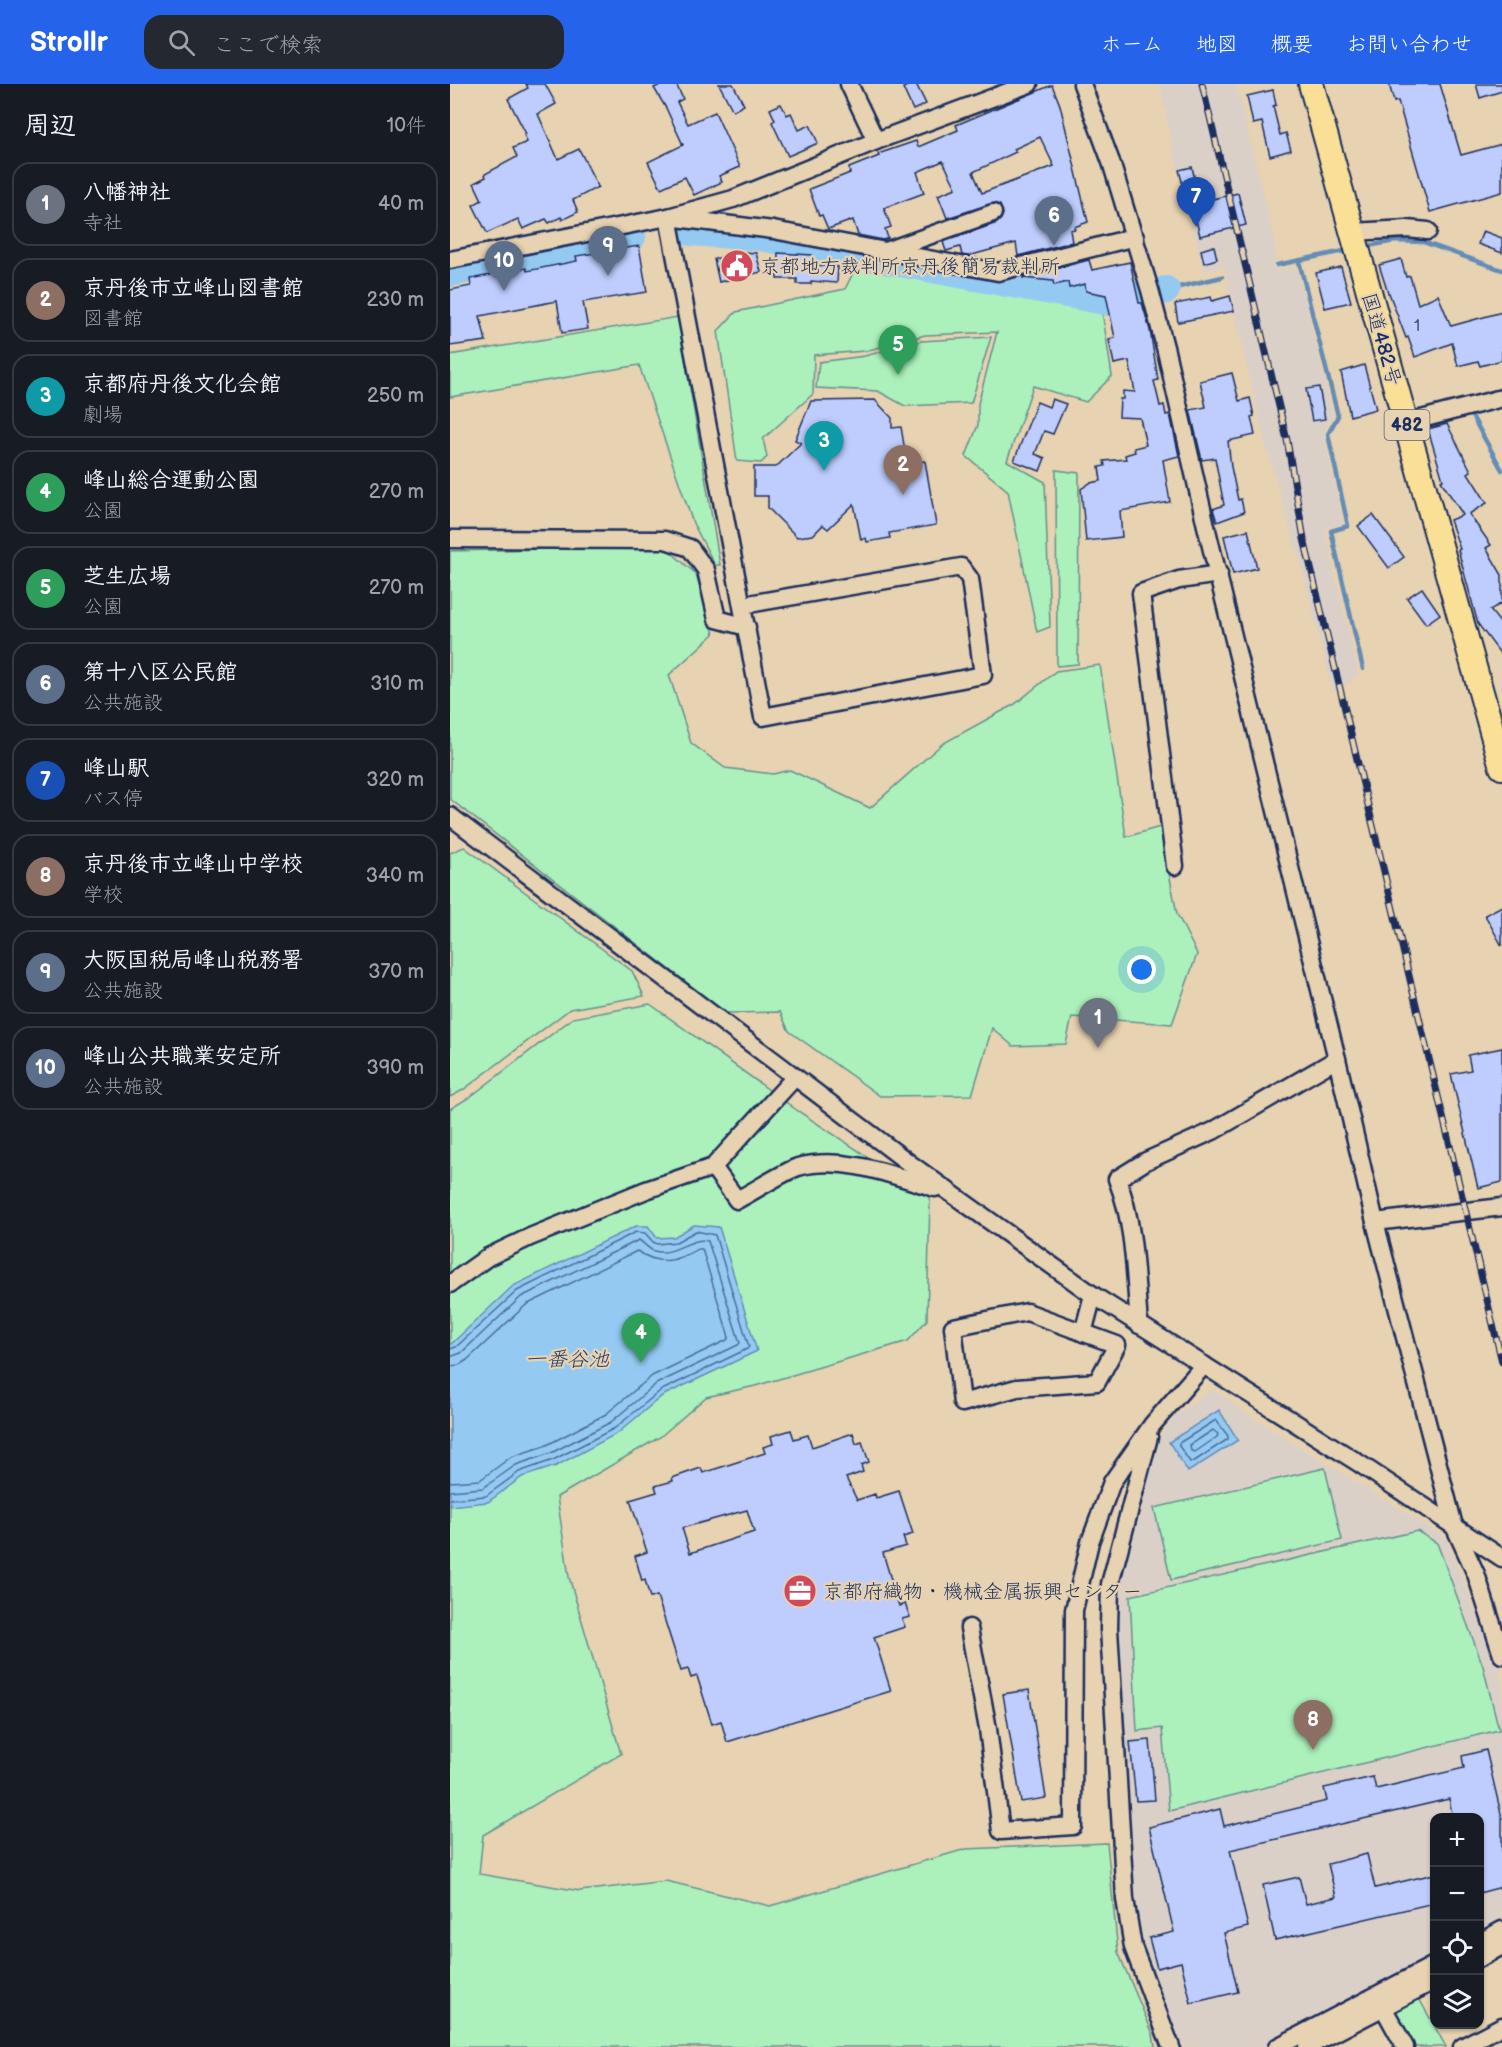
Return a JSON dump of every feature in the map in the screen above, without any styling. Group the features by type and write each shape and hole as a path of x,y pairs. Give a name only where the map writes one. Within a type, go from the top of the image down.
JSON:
{"highway":[{"name":"国道482号","path":"1311,84 1502,767"}],"street":[{"path":"849,84 876,141"},
{"path":"450,260 668,218 733,199 876,141 1029,84"},
{"path":"1082,84 1111,162 1152,295 1375,1222 1454,1526 1476,1574 1502,1655"},
{"path":"886,252 993,213"},
{"path":"668,218 772,230 998,272 1135,237"},
{"path":"668,218 763,717 983,675 970,579 961,567 743,605"},
{"path":"1353,232 1407,229 1428,231"},
{"path":"1406,423 1502,398"},
{"path":"450,539 665,540 690,548 706,570 717,619 747,627"},
{"path":"1175,866 1141,593 1179,580 1219,574"},
{"path":"450,816 949,1192 1093,1295 1357,1462 1502,1558"},
{"path":"1139,1325 1134,1257 1124,1195 1117,1179 1146,1161 1213,1131 1337,1059"},
{"path":"450,1284 488,1257 530,1237 713,1167 795,1077"},
{"path":"713,1167 737,1200 797,1168 823,1164 874,1170 949,1192"},
{"path":"1375,1222 1502,1207"},
{"path":"1083,1333 1093,1295"},
{"path":"1027,1312 1083,1333 1117,1345 1097,1382 1017,1388 962,1403 953,1327 1027,1312"},
{"path":"969,1628 988,1729 1001,1831 1073,1826 1074,1610 1090,1542 1112,1482 1152,1425 1203,1365"},
{"path":"1152,1425 1110,1584 1108,1629 1125,1899 1133,1947 1170,2047"},
{"path":"1484,1939 1502,1930"},
{"path":"1484,1955 1502,1946"},
{"path":"1277,2047 1430,1967"},
{"path":"1307,2047 1430,1983"},
{"path":"1383,2007 1405,2047"},
{"path":"1462,2047 1502,2026"}],"shaded area":[{"path":"1160,84 1236,84 1274,236 1277,270 1297,267 1333,415 1324,433 1343,523 1325,530 1358,674 1348,684 1333,693 1304,576 1263,435 1224,267 1204,271 1174,153"},
{"path":"1212,1389 1255,1419 1446,1538 1497,1663 1502,1683 1502,1921 1484,1931 1484,1813 1430,1813 1430,1958 1262,2047 1178,2047 1140,1942 1132,1896 1116,1626 1118,1584 1157,1441 1174,1417"}],"green space":[{"path":"856,267 1102,311 1112,376 1086,402 1033,386 1007,461 1045,482 1050,627 1037,632 1008,491 966,456 978,425 978,404 997,332 925,335 865,351 814,355 813,394 763,439 767,457 761,463 737,461 718,331 736,312 845,289"},
{"path":"678,317 720,565 715,565 693,523 639,365 450,397 450,355"},
{"path":"991,337 971,403 905,406 878,391 816,388 819,362 865,356 921,341"},
{"path":"1056,470 1079,473 1078,664 1057,666"},
{"path":"665,547 696,574 714,634 669,675 691,743 725,768 773,774 790,770 870,808 942,744 1015,704 1056,671 1100,665 1126,837 1160,827 1177,914 1197,954 1172,1024 1072,1017 1066,1044 1013,1046 992,1028 972,1095 880,1096 789,1031 780,1012 726,1013 450,799 450,551"},
{"path":"464,847 632,971 644,996 570,1009 463,1090 450,1097 450,853"},
{"path":"650,1004 798,1111 930,1198 927,1320 908,1341 755,1386 706,1397 660,1437 557,1497 569,1577 621,1754 483,1835 479,1874 580,1891 666,1881 770,1906 966,1849 1107,1843 1118,1952 1153,2034 1155,2047 450,2047 450,1109 470,1097 573,1018"},
{"path":"1325,1468 1342,1540 1171,1580 1154,1508"},
{"path":"1417,1531 1437,1543 1483,1666 1499,1730 1169,1811 1162,1728 1137,1731 1130,1596"},
{"path":"1417,1995 1430,2018 1430,2029 1436,2029 1446,2047 1411,2047 1391,2009"}],"water":[{"name":"一番谷池","path":"694,1225 719,1227 757,1351 662,1396 618,1433 556,1466 522,1477 488,1502 450,1506 450,1345 513,1286 636,1226 648,1226 657,1238 674,1237"},
{"path":"1219,1410 1238,1440 1188,1472 1169,1442"}],"building":[{"path":"526,84 545,84 556,104 538,114 558,159 579,149 598,187 573,200 578,212 562,220 561,217 549,223 546,219 523,229 518,219 487,233 473,205 482,200 474,183 486,177 485,174 517,157 513,148 527,142 524,135 526,134 508,99 528,88"},
{"path":"662,84 676,84 683,99 677,102 688,124 715,112 740,167 719,176 722,182 694,195 685,177 661,188 648,162 683,145 654,88"},
{"path":"719,84 733,84 744,105 733,111"},
{"path":"916,84 926,104 913,110 903,88"},
{"path":"1389,84 1440,84 1461,155 1502,144 1502,192 1430,212 1398,101 1394,102"},
{"path":"1476,84 1502,84 1502,91 1480,98"},
{"path":"1052,85 1060,105 1088,222 1070,230 1072,242 1018,256 1016,243 968,256 962,255 960,247 946,251 943,242 997,223 1003,214 1000,205 994,203 947,218 938,195 956,188 943,161 917,172 924,193 884,208 891,227 885,229 888,238 883,240 858,235 853,220 828,229 822,215 819,216 809,189 850,173 849,168 879,156 878,154 916,141 918,147 958,130 956,125","holes":["1040,137 1054,166 982,193 973,172 1016,152 1014,149"]},
{"path":"1273,90 1276,105 1273,106 1280,135 1286,133 1291,150 1270,156 1262,122 1253,124 1247,96"},
{"path":"781,104 787,115 791,113 799,130 810,125 818,143 788,156 772,122 775,120 770,109"},
{"path":"1192,167 1200,202 1238,193 1246,225 1200,236 1196,220 1192,221 1179,170"},
{"path":"1483,231 1502,238 1502,253 1478,244"},
{"path":"639,246 647,292 583,302 588,329 562,333 557,301 480,316 486,341 450,346 450,290 471,286 470,279 526,268 527,271 577,261 576,256"},
{"path":"1214,246 1217,259 1204,263 1201,250"},
{"path":"743,252 756,253 761,272 719,282 714,259"},
{"path":"778,253 812,255 812,265 838,267 837,283 811,281 811,284 797,284 797,279 777,279"},
{"path":"1401,259 1406,277 1410,276 1418,304 1438,295 1451,326 1502,312 1502,360 1480,366 1478,361 1458,366 1452,343 1415,357 1388,293 1379,265"},
{"path":"1089,260 1092,270 1130,262 1139,303 1142,303 1150,330 1158,380 1154,381 1160,406 1164,405 1166,415 1170,414 1179,456 1163,460 1170,502 1120,511 1122,537 1086,541 1081,489 1090,483 1101,481 1099,467 1105,466 1104,461 1126,459 1125,455 1135,452 1134,448 1146,445 1140,418 1119,417 1123,391 1135,392 1129,361 1114,364 1109,340 1115,338 1106,295 1086,291 1085,284 1069,288 1068,282 1054,285 1053,281 1023,277"},
{"path":"1341,267 1351,302 1325,308 1316,273"},
{"path":"1230,296 1234,311 1178,322 1175,304 1211,297 1212,301"},
{"path":"1364,365 1376,409 1350,416 1341,372"},
{"path":"1232,373 1239,401 1250,398 1255,435 1228,441 1238,500 1241,499 1244,512 1217,522 1213,509 1224,505 1215,458 1202,460 1190,410 1206,407 1200,381"},
{"path":"1319,387 1325,419 1312,421 1306,389"},
{"path":"1052,399 1066,404 1053,434 1044,431 1035,454 1045,458 1040,471 1014,461 1037,402 1049,407"},
{"path":"875,400 892,418 892,428 901,427 907,463 925,461 936,525 889,533 890,538 867,542 866,538 861,540 854,504 828,529 823,525 813,535 797,537 768,508 768,496 754,496 754,467 776,467 801,443 795,440 811,401"},
{"path":"1447,424 1471,471 1468,473 1487,503 1469,514 1491,545 1486,548 1502,575 1502,603 1490,610 1502,625 1502,656 1478,624 1458,550 1460,549 1450,520 1463,515 1441,481 1443,480 1428,429"},
{"path":"1373,515 1404,557 1389,568 1358,526"},
{"path":"1248,530 1257,568 1233,574 1224,536"},
{"path":"1422,588 1440,614 1426,624 1407,598"},
{"path":"1502,906 1502,946 1485,915"},
{"path":"1502,1048 1502,1182 1478,1188 1451,1074 1471,1070 1468,1055"},
{"path":"791,1430 794,1439 808,1435 812,1447 853,1433 856,1444 862,1442 869,1462 861,1465 863,1472 846,1478 857,1500 875,1494 876,1498 899,1491 913,1534 903,1537 906,1546 883,1553 899,1606 905,1604 910,1617 902,1619 905,1627 874,1637 891,1691 727,1742 721,1721 712,1724 697,1676 691,1678 688,1669 681,1671 657,1596 650,1598 645,1580 642,1581 635,1556 647,1552 630,1500 657,1492 655,1486 673,1481 672,1478 701,1468 703,1473 765,1453 763,1447 773,1444 771,1436","holes":["747,1510 754,1532 690,1553 682,1528"]},
{"path":"1029,1690 1046,1798 1021,1802 1003,1694"},
{"path":"1150,1740 1155,1800 1136,1801 1130,1742"},
{"path":"1486,1750 1502,1818 1502,1887 1484,1892 1484,1813 1452,1813 1449,1799 1230,1850 1248,1927 1224,1933 1238,1992 1191,2003 1181,1962 1157,1968 1149,1938 1174,1932 1149,1827 1220,1809 1224,1826 1327,1801 1324,1788 1373,1777 1376,1789 1464,1768 1462,1756"},
{"path":"1367,1854 1375,1888 1430,1875 1430,1904 1275,1940 1263,1885 1299,1877 1306,1904 1336,1897 1328,1864"}],"waterway":[{"path":"691,232 760,237 1110,302 1166,290"},
{"path":"450,273 632,237"},
{"path":"1363,247 1395,241 1423,242 1502,270"},
{"path":"1277,265 1349,250"},
{"path":"1299,261 1338,416 1328,434 1348,526 1331,531 1363,669"},
{"path":"1166,290 1222,277"},
{"path":"1472,416 1502,470"}],"railway":[{"path":"1202,84 1287,440 1304,539 1502,1362"}],"place":[{"name":"峰山駅","path":"1196,227"},
{"name":"第十八区公民館","path":"1054,246"},
{"name":"京都地方裁判所京丹後簡易裁判所","path":"737,266"},
{"name":"大阪国税局峰山税務署","path":"608,276"},
{"name":"峰山公共職業安定所","path":"504,291"},
{"name":"芝生広場","path":"898,375"},
{"name":"京都府丹後文化会館","path":"824,471"},
{"name":"京丹後市立峰山図書館","path":"903,495"},
{"name":"八幡神社","path":"1098,1048"},
{"name":"峰山総合運動公園","path":"641,1363"},
{"name":"京都府織物・機械金属振興センター","path":"800,1591"},
{"name":"京丹後市立峰山中学校","path":"1313,1750"}]}
